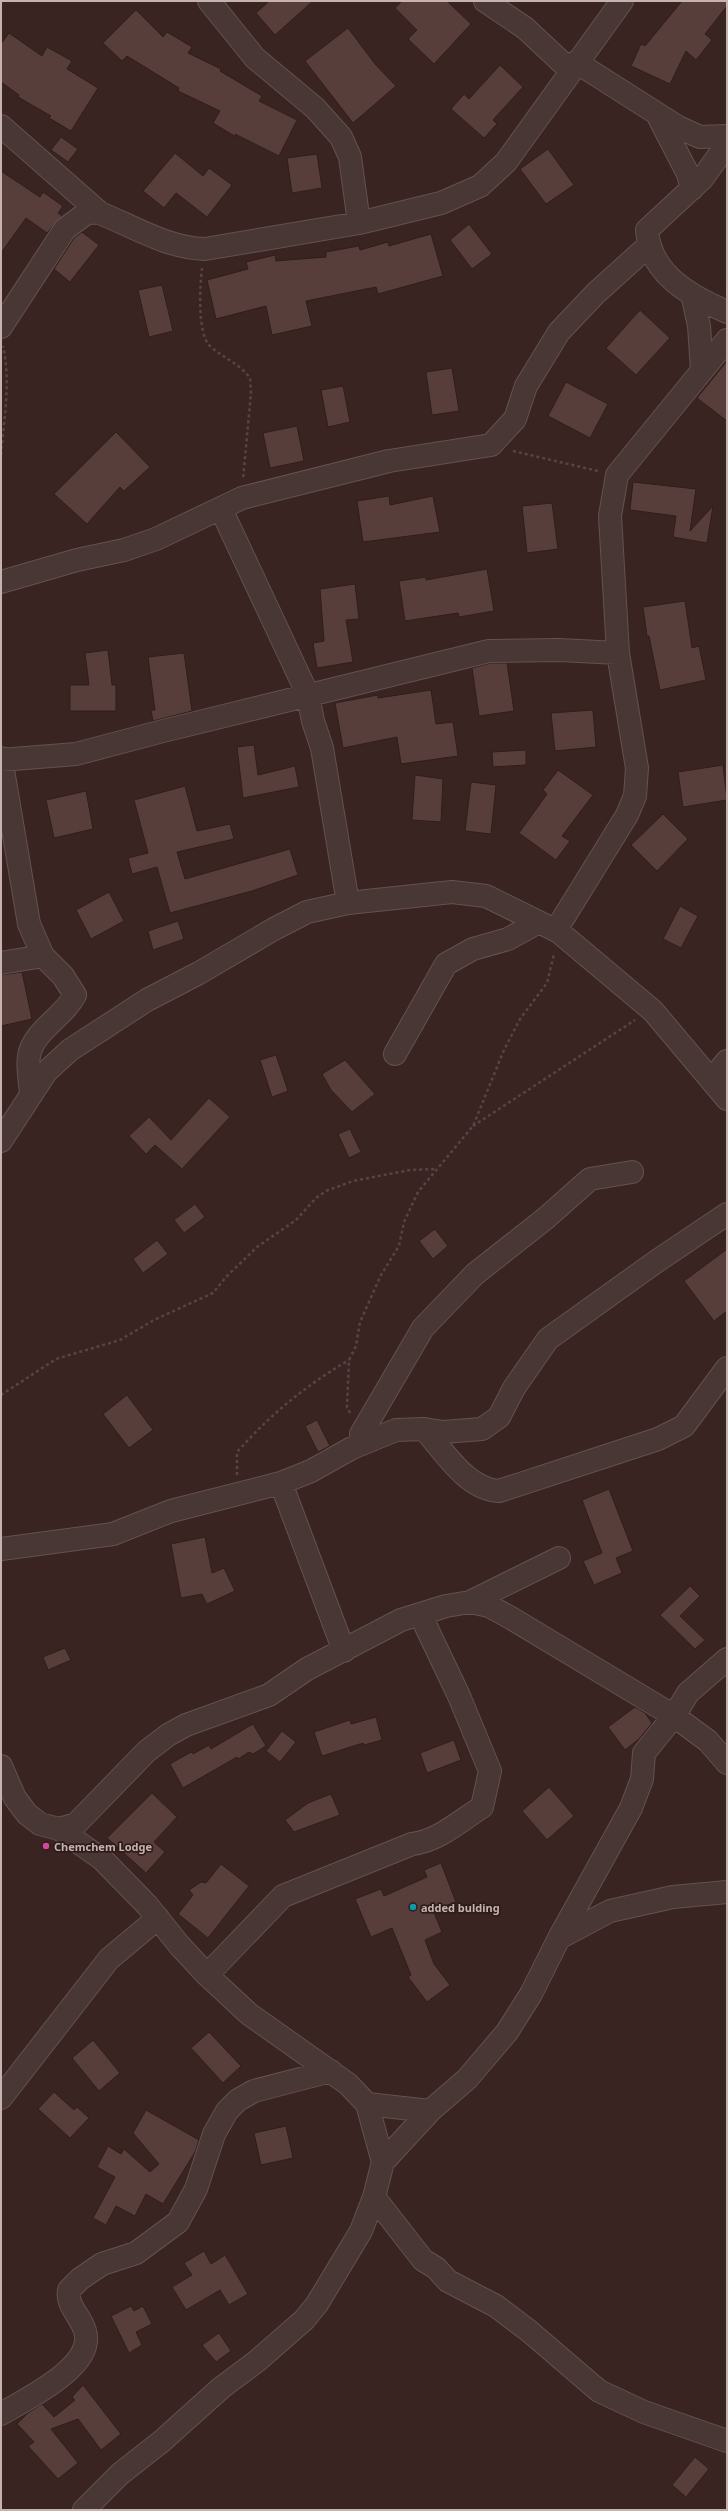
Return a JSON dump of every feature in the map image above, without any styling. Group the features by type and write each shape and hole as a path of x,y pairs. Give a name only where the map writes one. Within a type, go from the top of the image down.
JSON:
{"street":[{"path":"209,1 256,58 315,108 341,138 350,157 359,222"},
{"path":"485,1 525,28 574,66 655,112 700,137 727,136"},
{"path":"3,130 100,213 168,243 187,248 205,249 359,222 441,203 480,186 506,162 622,1"},
{"path":"655,112 688,174 692,189"},
{"path":"727,144 692,189 647,230 648,246 656,264 693,298 727,312"},
{"path":"1,327 64,229 88,212 100,213"},
{"path":"1,582 77,560 124,550 156,539 242,498 389,461 492,444 515,419 526,386 559,332 596,292 648,246"},
{"path":"693,298 699,326 702,370"},
{"path":"395,1054 446,964 474,949 551,928 627,815 635,796 638,768 618,653 610,516 617,475 727,340"},
{"path":"221,509 308,695 313,721 322,748 348,903"},
{"path":"31,1093 28,1056 35,1042 70,1004 75,995 73,989 64,976 43,956 29,924 1,759 76,754 489,651 559,650 618,653"},
{"path":"1,1141 46,1072 70,1050 147,1000 307,912 348,903 452,892 486,896 551,928 653,1011 727,1099"},
{"path":"1,963 43,956"},
{"path":"712,1080 727,1061"},
{"path":"362,1439 423,1328 475,1274 546,1218 590,1179 632,1172"},
{"path":"1,1549 113,1534 171,1511 281,1483 311,1471 362,1439 396,1430 424,1429 443,1432 482,1429 499,1417 514,1388 548,1340 657,1261 727,1214"},
{"path":"424,1429 460,1471 478,1486 499,1491 658,1439 684,1426 727,1368"},
{"path":"281,1483 344,1651"},
{"path":"59,1829 76,1824 147,1751 168,1735 186,1725 269,1695 307,1668 344,1651 401,1620 470,1602 559,1558"},
{"path":"470,1602 488,1606 511,1618 674,1716 708,1741 727,1763"},
{"path":"207,1975 269,1908 283,1896 412,1844 422,1843 437,1836 482,1807 490,1771 459,1696 420,1614"},
{"path":"84,2510 120,2474 162,2441 221,2388 257,2361 304,2320 317,2304 360,2231 374,2197 383,2162 430,2110 466,2080 507,2032 532,1994 559,1938 631,1808 642,1779 644,1753 674,1716 688,1694 727,1659"},
{"path":"1,1766 15,1798 27,1814 40,1824 59,1829 102,1859 158,1918 180,1946 207,1975 250,2014 331,2071 367,2104 383,2162"},
{"path":"559,1938 610,1911 673,1897 727,1892"},
{"path":"1,2098 109,1959 158,1918"},
{"path":"1,2414 76,2365 86,2346 86,2332 80,2318 71,2306 68,2290 80,2279 102,2264 136,2253 178,2222 196,2189 214,2134 227,2111 238,2100 254,2091 331,2071"},
{"path":"367,2104 430,2110"},
{"path":"374,2197 423,2260 436,2268 448,2281 496,2306 529,2330 599,2391 644,2412 727,2441"}],"path":[{"path":"205,249 199,288 204,333 208,344 233,361 250,378 251,393 242,498"},
{"path":"1,340 6,360 6,384 1,455"},
{"path":"492,444 617,475"},
{"path":"362,1439 347,1407 349,1360 356,1346 360,1322 381,1275 399,1246 404,1222 418,1192 473,1126 504,1050 520,1019 547,983 551,928"},
{"path":"473,1126 620,1028 653,1011"},
{"path":"1,1394 56,1359 120,1340 161,1317 213,1293 257,1247 296,1220 316,1198 326,1191 359,1180 410,1170 438,1169"},
{"path":"237,1494 237,1452 268,1418 296,1395 349,1360"}],"building":[{"path":"269,1 313,1 275,35 256,13"},
{"path":"402,1 447,1 471,24 434,64 408,39 417,30 395,8"},
{"path":"682,1 727,1 727,6 705,34 712,40 696,60 686,51 670,84 631,66 641,44 645,46"},
{"path":"136,10 163,37 167,32 192,47 188,53 221,69 220,71 262,96 259,101 297,120 279,156 235,134 236,137 213,123 220,111 178,91 179,88 127,56 122,61 103,43"},
{"path":"348,28 375,64 396,86 353,123 305,61"},
{"path":"9,33 42,56 47,47 72,61 67,69 98,88 71,131 49,118 51,116 18,97 19,95 1,82 1,44"},
{"path":"500,65 523,87 493,120 497,124 484,138 451,109 464,94 469,99"},
{"path":"61,137 78,149 68,162 51,150"},
{"path":"548,149 574,185 546,204 520,169"},
{"path":"175,153 203,176 209,168 232,185 207,217 176,193 164,208 143,191"},
{"path":"317,154 322,188 292,193 287,158"},
{"path":"1,171 40,197 43,192 63,206 58,213 62,216 47,233 26,218 1,253"},
{"path":"469,224 492,254 472,269 450,240"},
{"path":"82,232 99,245 70,282 54,269 74,238"},
{"path":"431,234 443,276 378,294 376,287 306,301 312,326 272,335 266,306 216,319 207,280 248,269 246,262 275,255 276,261 326,257 326,252 359,246 360,250 388,242 389,246"},
{"path":"162,285 173,331 149,337 138,290"},
{"path":"640,310 670,338 636,375 606,348"},
{"path":"727,361 727,421 697,398"},
{"path":"452,368 459,411 432,415 426,372"},
{"path":"566,382 608,404 590,438 548,416"},
{"path":"343,386 350,422 328,427 321,390"},
{"path":"297,426 304,461 270,468 263,433"},
{"path":"116,432 150,467 124,491 120,487 87,524 54,494"},
{"path":"633,482 696,489 690,531 713,506 707,543 673,537 676,516 630,510"},
{"path":"389,496 390,505 433,496 440,532 363,542 357,501"},
{"path":"552,503 558,549 527,553 522,506"},
{"path":"487,569 494,611 459,617 458,613 405,621 399,581 426,577 426,580"},
{"path":"355,584 359,619 346,620 353,662 317,668 313,643 324,641 320,589"},
{"path":"685,601 692,648 699,646 706,680 660,690 649,636 647,636 643,607"},
{"path":"108,650 112,685 116,685 116,711 70,711 70,685 89,685 85,653"},
{"path":"184,653 192,711 153,721 151,710 155,710 148,657"},
{"path":"491,663 507,663 514,711 479,716 472,668"},
{"path":"431,690 436,724 453,722 458,756 401,764 397,737 343,748 335,703 378,695 378,698"},
{"path":"593,710 596,747 555,751 551,713"},
{"path":"254,745 258,775 295,766 299,787 243,798 237,747"},
{"path":"526,750 526,765 493,767 492,752"},
{"path":"723,765 727,800 683,807 678,772"},
{"path":"558,770 593,795 562,836 570,841 556,860 519,833 547,794 543,790"},
{"path":"415,775 443,779 441,822 412,820"},
{"path":"471,782 496,785 491,834 465,831"},
{"path":"185,786 197,831 230,824 234,839 177,852 185,879 290,849 298,875 252,891 170,913 157,867 132,874 128,858 148,853 134,800"},
{"path":"86,791 93,829 54,838 46,800"},
{"path":"663,814 688,839 657,871 631,845"},
{"path":"109,892 124,921 91,939 76,910"},
{"path":"680,906 698,916 681,948 663,939"},
{"path":"178,921 184,939 153,950 148,931"},
{"path":"22,972 32,1019 1,1026 1,975"},
{"path":"276,1055 288,1091 272,1097 260,1060"},
{"path":"345,1060 375,1094 352,1112 331,1090 322,1074"},
{"path":"209,1098 230,1117 182,1169 155,1145 146,1154 129,1136 149,1117 171,1140"},
{"path":"350,1129 361,1152 349,1158 338,1134"},
{"path":"195,1204 205,1217 184,1233 174,1220"},
{"path":"435,1229 448,1246 433,1259 419,1241"},
{"path":"157,1240 168,1254 143,1273 133,1259"},
{"path":"727,1249 727,1311 714,1321 684,1281"},
{"path":"127,1395 153,1430 129,1448 103,1414"},
{"path":"317,1420 330,1446 318,1452 305,1426"},
{"path":"609,1489 633,1551 616,1558 622,1573 594,1585 583,1561 602,1553 582,1500"},
{"path":"205,1537 212,1573 224,1568 235,1591 207,1604 202,1594 181,1598 171,1544"},
{"path":"690,1586 700,1596 680,1616 705,1640 695,1649 660,1615"},
{"path":"65,1648 71,1660 48,1670 43,1657"},
{"path":"635,1707 645,1713 652,1723 639,1739 625,1750 608,1727"},
{"path":"376,1717 382,1740 364,1745 363,1743 322,1756 314,1732 350,1720 351,1724"},
{"path":"253,1724 266,1746 253,1754 249,1752 238,1759 237,1757 183,1788 170,1764 191,1752 193,1754 209,1745 211,1749"},
{"path":"282,1731 296,1742 280,1762 266,1751"},
{"path":"454,1740 461,1760 427,1773 420,1753"},
{"path":"549,1787 574,1816 547,1840 522,1811"},
{"path":"152,1793 177,1817 154,1842 165,1852 146,1873 107,1838"},
{"path":"331,1794 340,1815 294,1832 285,1820 308,1803"},
{"path":"441,1863 456,1902 433,1910 442,1932 425,1940 434,1964 450,1985 427,2002 408,1977 411,1975 392,1928 371,1937 355,1899 381,1889 384,1896 427,1877 424,1870"},
{"path":"221,1864 249,1886 208,1938 178,1914 193,1895 189,1890 201,1882 206,1883"},
{"path":"209,2032 241,2066 223,2083 191,2048"},
{"path":"93,2040 120,2073 99,2091 72,2058"},
{"path":"54,2092 74,2110 77,2107 89,2118 70,2138 38,2109"},
{"path":"146,2110 199,2140 195,2152 163,2204 146,2194 135,2216 116,2206 106,2225 93,2218 115,2177 97,2167 108,2146 121,2154 124,2149 150,2172 159,2164 133,2133"},
{"path":"286,2126 293,2158 261,2165 254,2133"},
{"path":"204,2251 211,2264 225,2255 248,2294 229,2305 220,2290 186,2310 172,2287 192,2275 184,2263"},
{"path":"131,2306 134,2311 143,2306 152,2324 136,2332 142,2345 129,2353 111,2316"},
{"path":"219,2333 231,2351 216,2362 202,2345"},
{"path":"83,2385 121,2434 101,2450 78,2419 51,2429 78,2463 58,2479 28,2446 34,2442 17,2424 28,2413 42,2404 54,2417 75,2400 72,2397"},
{"path":"695,2457 709,2469 686,2497 672,2485"}],"place":[{"name":"Chemchem Lodge","path":"46,1846"},
{"name":"added bulding","path":"413,1907"}]}
